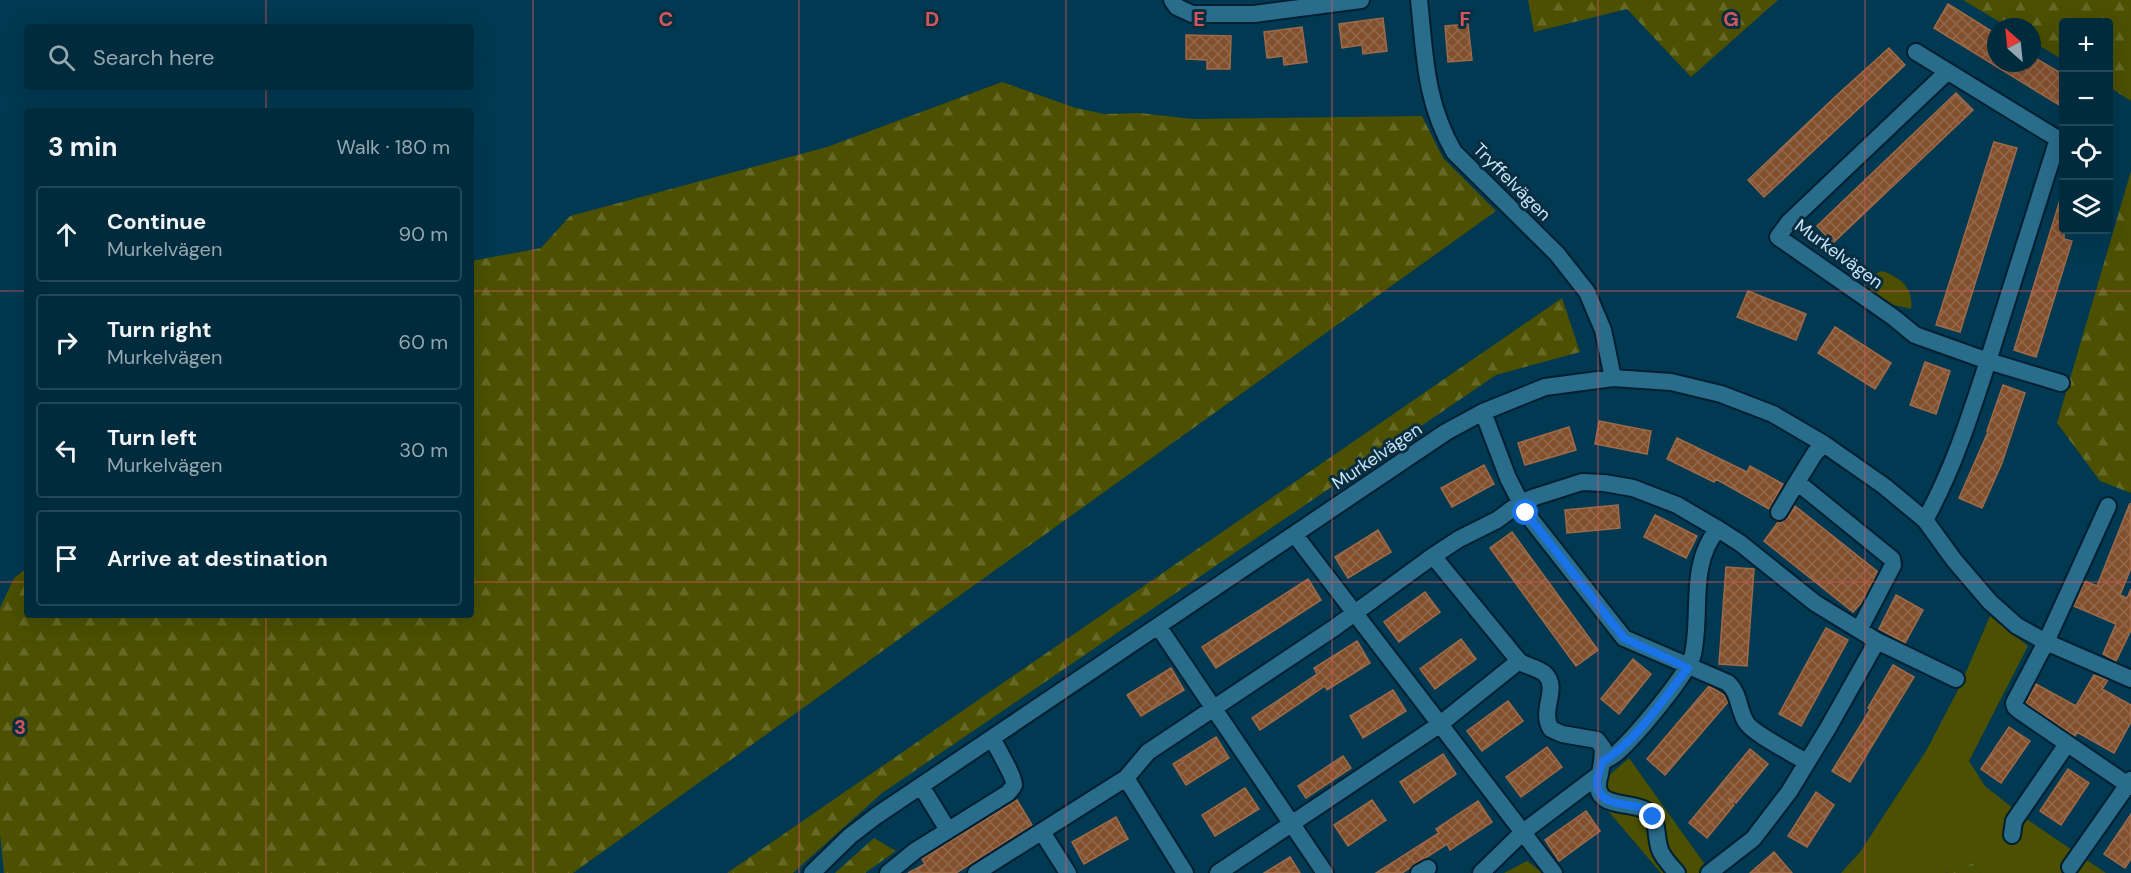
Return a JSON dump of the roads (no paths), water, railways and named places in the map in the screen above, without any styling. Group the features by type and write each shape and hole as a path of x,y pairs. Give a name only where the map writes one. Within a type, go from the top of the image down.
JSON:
{"street":[{"path":"1172,0 1184,11 1192,14 1244,14 1361,0"},
{"name":"Tryffelvägen","path":"1419,0 1429,93 1443,133 1454,152 1557,254 1587,292 1603,330 1613,378"},
{"path":"1916,52 2059,139"},
{"name":"Murkelvägen","path":"1947,72 1789,222 1778,237 1900,322 1915,335 1988,361 2061,383"},
{"path":"1925,520 1941,492 1960,444 2059,146"},
{"name":"Murkelvägen","path":"812,873 850,836 921,786 1295,536 1446,432 1483,412 1545,387 1613,378 1671,382 1721,394 1773,414 1824,444 1884,486 1925,520 1954,560 1990,603 2017,626 2046,642 2131,679"},
{"path":"1483,412 1520,503 1577,581 1624,638 1688,668 1728,683 1738,698 1748,725 1806,762"},
{"path":"1779,512 1815,453 1824,444"},
{"path":"976,873 1126,778 1148,752 1459,539 1497,520 1520,503 1582,482 1633,488 1677,505 1740,543 1815,603 1877,641 1956,679"},
{"path":"1797,482 1892,559 1892,570 1859,630"},
{"path":"2070,867 2130,784 2021,712 2014,703 2046,642 2108,506"},
{"path":"1481,873 1523,832 1619,752 1688,668 1694,643 1700,568 1707,547 1718,529"},
{"path":"1295,536 1554,873"},
{"path":"1433,556 1519,661 1543,672 1549,678 1551,686 1545,718 1551,729 1562,734 1596,740 1603,748 1597,782 1601,793 1608,801 1623,806 1638,807 1646,810 1653,817 1661,852 1677,873"},
{"path":"1158,626 1325,873"},
{"path":"1709,873 1753,839 1789,792 1877,641"},
{"path":"1218,873 1439,725 1519,661"},
{"path":"888,873 915,851 1008,793 1012,788 1014,783 992,738"},
{"path":"2012,835 2014,821 2067,744"},
{"path":"1126,778 1185,873"},
{"path":"921,786 948,830"},
{"path":"1042,832 1068,873"}]}
